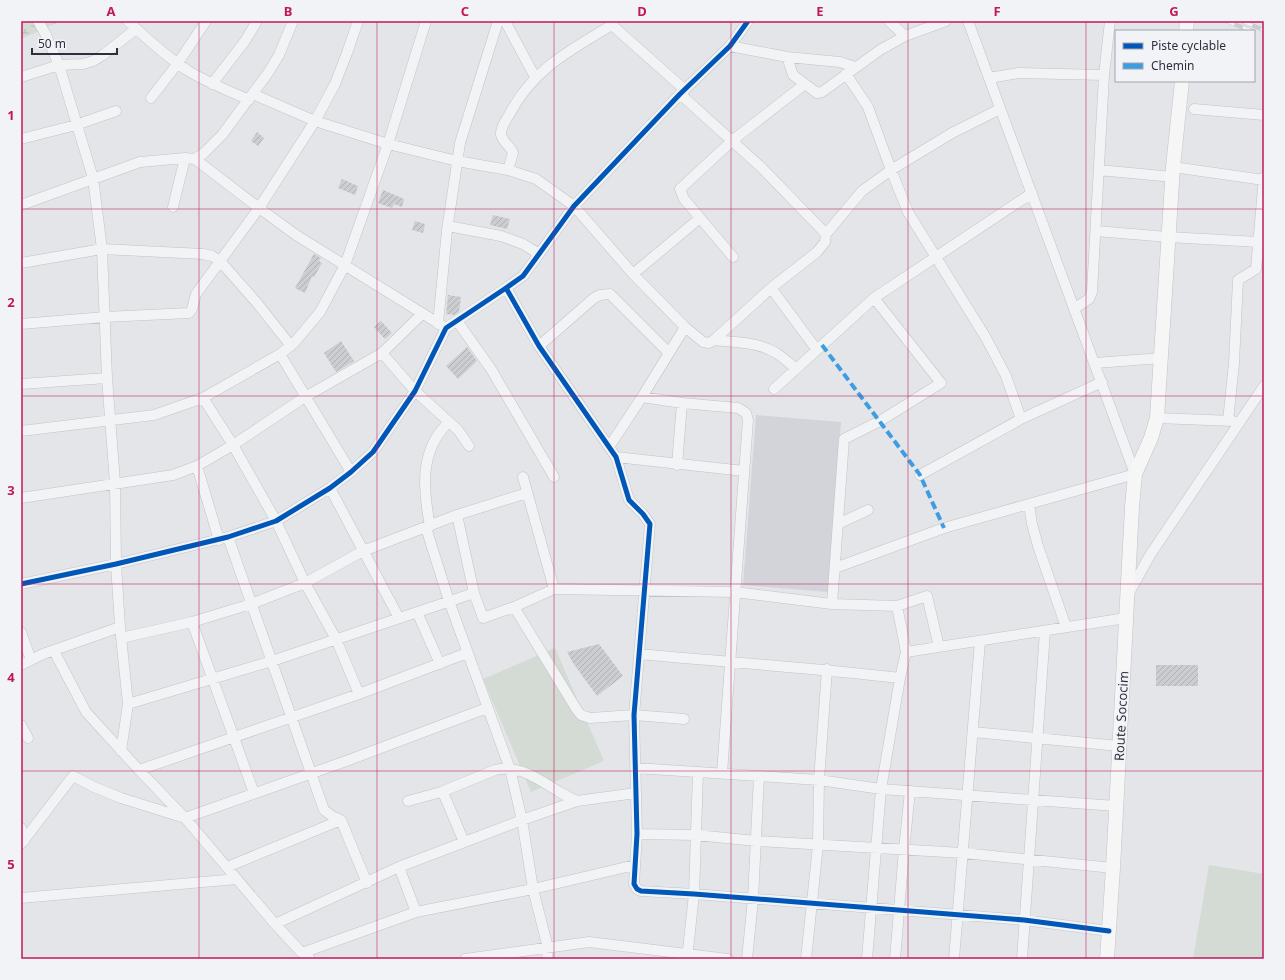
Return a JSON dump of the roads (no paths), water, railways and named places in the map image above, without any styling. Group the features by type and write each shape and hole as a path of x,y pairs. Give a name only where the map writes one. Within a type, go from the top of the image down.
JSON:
{"street":[{"path":"38,21 46,34 59,65 93,178 102,249 107,378 115,483 116,564 120,627 128,704 121,751"},
{"path":"128,21 178,63 212,84 315,121 388,144 457,161 508,170 536,179 574,206 633,274 685,327 703,342 710,342 714,340 771,288 817,252 825,242 826,234 862,190 891,170 952,133 1000,109"},
{"path":"151,98 178,63 206,21"},
{"path":"212,84 245,41 256,21"},
{"path":"195,159 204,153 222,135 275,64 294,21"},
{"path":"21,324 105,317 188,313 192,309 196,294 259,208 315,121 337,79 358,21"},
{"path":"21,430 154,415 203,398 280,354 300,337 320,312 345,265 388,144 426,21"},
{"path":"21,584 116,564 223,538 276,521 330,488 351,472 373,452 415,391 442,326 448,226 460,144 498,21"},
{"path":"505,21 535,78"},
{"path":"22,202 140,162 185,158 195,159 296,234 442,326 457,321 522,276 574,206 683,92 730,46 748,21"},
{"path":"889,21 905,36"},
{"path":"787,56 793,75 819,93 880,50 905,36 946,21"},
{"path":"835,568 944,528 1136,474 968,21"},
{"path":"1075,308 1089,298 1092,292 1104,75 1110,21"},
{"path":"508,170 513,153 504,141 501,134 503,126 512,109 535,78 553,62 611,23 761,167 826,234"},
{"path":"21,77 59,65 83,64 93,61 136,29"},
{"path":"730,46 787,56 840,62 855,67"},
{"path":"989,78 1019,73 1104,75"},
{"path":"846,74 868,107 908,212 986,338 1006,376 1021,419"},
{"name":"Route Sococim","path":"1106,959 1113,868 1126,598 1132,507 1136,474 1151,438 1157,418 1162,358 1168,237 1182,82"},
{"path":"733,258 684,199 680,188 733,140 805,84"},
{"path":"1194,109 1264,115"},
{"path":"21,139 116,111"},
{"path":"174,207 185,158"},
{"path":"1099,170 1173,172 1264,178 1259,242 1261,257 1256,269 1238,280 1234,363 1228,421"},
{"path":"774,389 874,298 1032,193"},
{"path":"633,274 700,218"},
{"path":"448,226 501,236 523,244 539,254"},
{"path":"1096,232 1259,242"},
{"path":"21,262 102,249 203,254 212,256 220,261 257,303 291,346"},
{"path":"506,288 540,346 616,457 629,500 643,514 650,524 634,715 637,834 634,884 637,889 641,892 694,894 1024,920 1109,931"},
{"path":"771,288 817,350"},
{"path":"540,346 594,298 600,295 610,294 668,352"},
{"path":"832,604 844,439 880,421 941,383 874,298"},
{"path":"21,498 173,475 197,466 233,445 305,397 382,353 422,314"},
{"path":"457,321 491,369 554,477"},
{"path":"608,447 642,397 668,352 685,327"},
{"path":"714,340 767,348 777,353 796,369"},
{"path":"382,353 415,391 458,430 469,446"},
{"path":"280,354 351,472"},
{"path":"1095,363 1162,358"},
{"path":"21,384 107,378"},
{"path":"920,475 1021,419 1102,382"},
{"path":"1126,598 1150,556 1264,386"},
{"path":"642,397 682,403 738,408 746,413 748,420 722,773"},
{"path":"203,398 233,445 276,521 305,583 336,639 359,694"},
{"path":"678,465 682,403"},
{"path":"1157,418 1241,422"},
{"path":"449,422 439,431 428,453 425,475 425,500 428,527 449,601 510,769 522,820 533,889 548,948 547,959"},
{"path":"616,457 678,465 744,471"},
{"path":"197,466 223,538 251,604 324,810 341,820 367,883"},
{"path":"522,477 554,589"},
{"path":"330,488 399,618"},
{"path":"121,638 192,622 251,604 305,583 363,551 457,515 527,493"},
{"path":"1029,504 1032,524 1038,546 1066,627"},
{"path":"838,524 868,510"},
{"path":"457,515 474,593 483,618 514,607 554,589 735,592 832,604 897,606 926,596 939,647"},
{"path":"128,704 272,661 474,593"},
{"path":"867,959 881,789 900,678 906,652 897,606"},
{"path":"514,607 581,715 590,718 634,715 684,719"},
{"path":"417,612 440,664"},
{"path":"906,652 1126,618"},
{"path":"192,622 254,793"},
{"path":"21,665 43,654 120,627"},
{"path":"1022,959 1045,631"},
{"path":"21,632 30,660"},
{"path":"954,959 980,641"},
{"path":"54,651 86,712 185,818 275,924 306,956 416,912 533,889 636,865"},
{"path":"139,770 233,736 359,694 467,653"},
{"path":"639,654 827,670 900,678"},
{"path":"806,959 818,845 819,780 827,670"},
{"path":"22,842 73,776 94,787 121,798 185,818 487,708"},
{"path":"21,725 28,738"},
{"path":"973,732 1119,746"},
{"path":"408,801 441,792 495,770 504,768 529,774 577,801"},
{"path":"635,768 819,780 881,789 1116,806"},
{"path":"687,956 694,894 698,772"},
{"path":"747,959 756,841 759,776"},
{"path":"895,959 910,791"},
{"path":"441,792 445,797 464,842"},
{"path":"275,924 400,867 522,820 577,801 636,793"},
{"path":"227,868 341,820"},
{"path":"21,828 22,842"},
{"path":"637,834 696,835 756,841 963,854 1113,868"},
{"path":"400,867 416,912"},
{"path":"21,898 237,879"},
{"path":"465,959 589,942 687,956 728,959"}],"railway":[{"path":"1226,21 1249,30"},
{"path":"1244,22 1264,30"}]}
